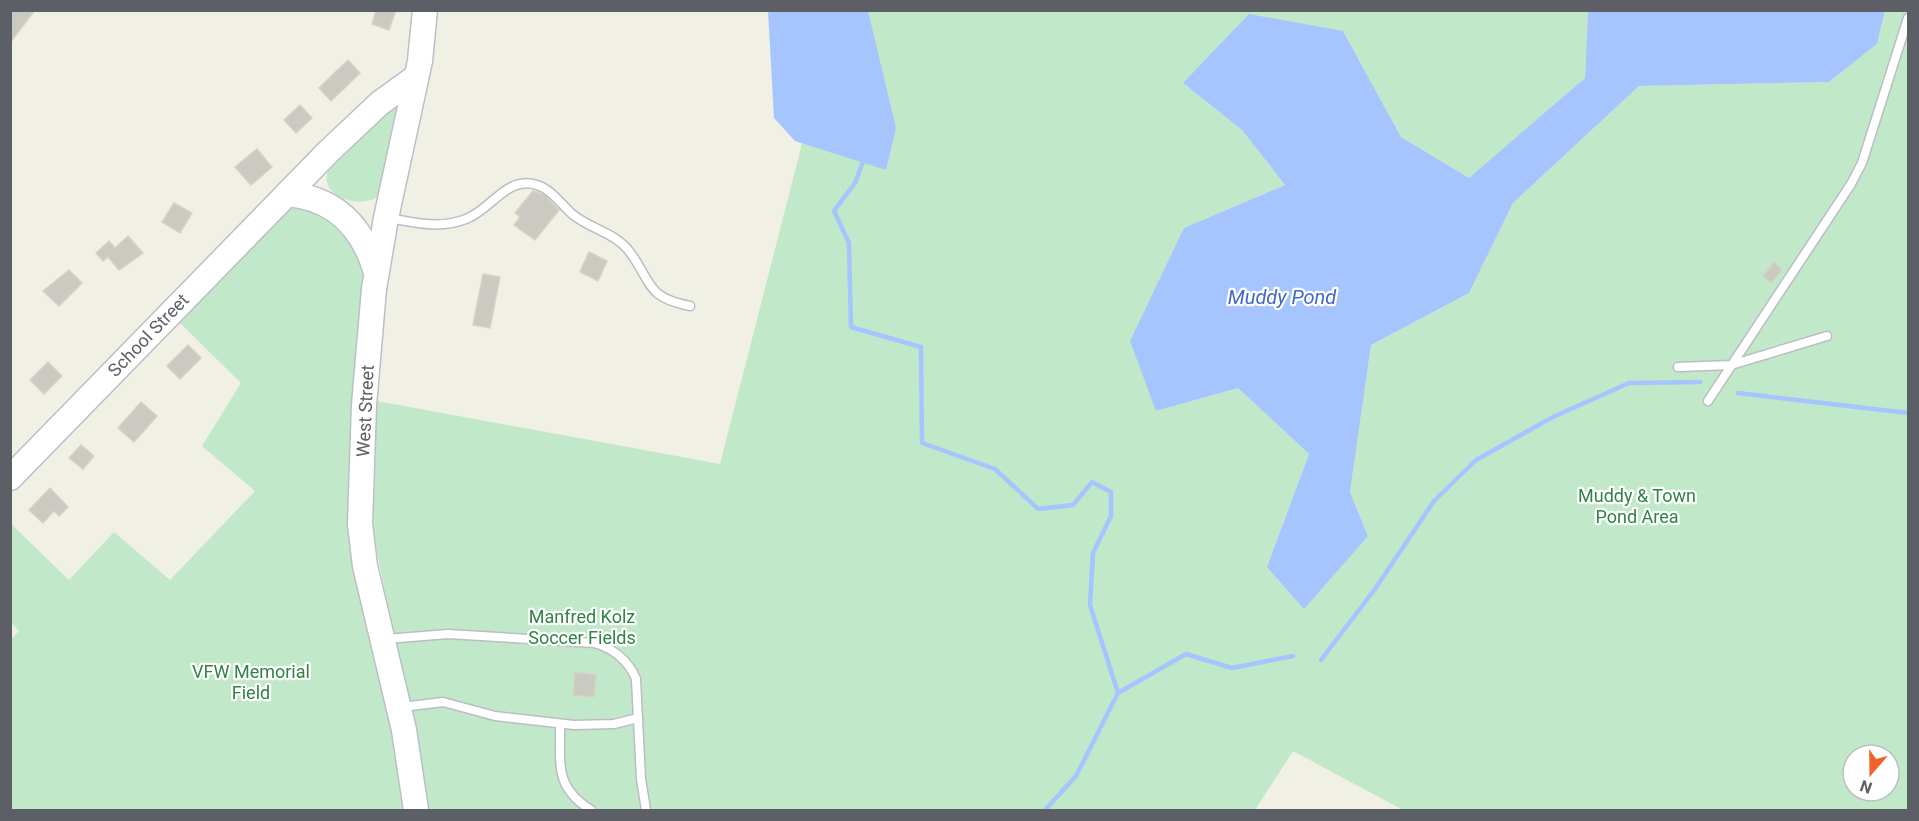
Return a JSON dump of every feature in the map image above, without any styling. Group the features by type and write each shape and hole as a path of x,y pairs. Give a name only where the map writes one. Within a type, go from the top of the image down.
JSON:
{"street":[{"name":"West Street","path":"416,810 399,708 364,566 360,524 364,405 376,272 423,42 425,10"},
{"name":"School Street","path":"10,478 287,194 380,103 416,77"},
{"path":"287,194 317,200 341,213 360,234 370,251 376,272"}],"lane":[{"path":"1707,401 1851,184 1862,162 1908,18"},
{"path":"386,218 430,225 447,224 466,219 485,209 503,192 522,182 539,186 584,222 612,234 629,250 650,287 659,296 671,302 690,306"},
{"path":"1678,367 1731,365 1827,336"},
{"path":"382,639 448,634 597,643 612,651 631,668 637,682 646,810"},
{"path":"399,708 443,702 495,716 560,724 594,725 638,718"},
{"path":"560,724 563,784 573,797 591,810"}],"green space":[{"name":"Muddy & Town Pond Area","path":"836,11 1588,11 1585,78 1469,179 1401,137 1343,31 1183,83 1242,130 1285,185 1184,228 1156,411 1238,388 1309,454 1267,567 1368,536 1350,492 1371,345 1469,293 1513,203 1639,86 1829,82 1877,44 1885,11 1908,11 1908,810 1403,810 1293,751 1255,810 429,810 373,532 377,401 720,464"},
{"path":"398,108 381,194 373,199 352,201 334,193 328,185 327,176 331,165 389,110"},
{"name":"VFW Memorial Field","path":"292,205 337,218 368,268 355,444 408,810 11,810 10,640 19,631 11,622 11,524 69,580 114,532 170,580 255,491 202,446 241,383 175,318"}],"water":[{"path":"768,11 868,11 896,128 886,170 795,141 774,118"},
{"name":"Muddy Pond","path":"1588,11 1885,11 1877,44 1829,82 1639,86 1513,203 1469,293 1371,345 1350,492 1368,536 1304,609 1267,567 1309,454 1238,388 1156,411 1130,341 1184,228 1285,185 1242,130 1183,83 1249,14 1343,31 1401,137 1469,178 1585,78"}],"building":[{"path":"10,10 35,10 10,43"},
{"path":"376,10 396,10 389,30 372,24"},
{"path":"348,60 360,73 331,101 319,88"},
{"path":"300,105 312,118 296,133 284,120"},
{"path":"257,149 272,167 251,185 235,167"},
{"path":"533,191 544,195 559,210 535,240 514,225 520,217 515,213"},
{"path":"174,203 192,213 180,233 162,222"},
{"path":"128,236 143,253 119,270 108,257 103,261 96,253 109,241 115,248"},
{"path":"589,252 607,261 598,281 580,272"},
{"path":"1774,262 1782,270 1771,283 1763,276"},
{"path":"69,270 82,283 59,306 43,291"},
{"path":"483,274 500,277 490,328 473,325"},
{"path":"188,345 201,358 180,379 167,366"},
{"path":"48,362 62,376 44,394 30,380"},
{"path":"141,402 157,416 134,442 118,428"},
{"path":"81,445 94,456 83,469 69,458"},
{"path":"50,488 68,507 59,516 54,511 43,523 29,510"},
{"path":"575,672 596,675 594,697 573,695"}],"waterway":[{"path":"864,159 855,183 834,211 849,243 851,327 921,347 922,443 995,469 1038,509 1073,505 1092,482 1111,492 1111,516 1093,553 1090,605 1118,693"},
{"path":"1321,660 1375,589 1434,501 1476,460 1553,417 1629,383 1700,382"},
{"path":"1738,393 1908,413"},
{"path":"1045,810 1076,776 1118,693 1186,654 1232,668 1293,656"}],"park label":[{"name":"Manfred Kolz Soccer Fields","path":"582,626"}]}
